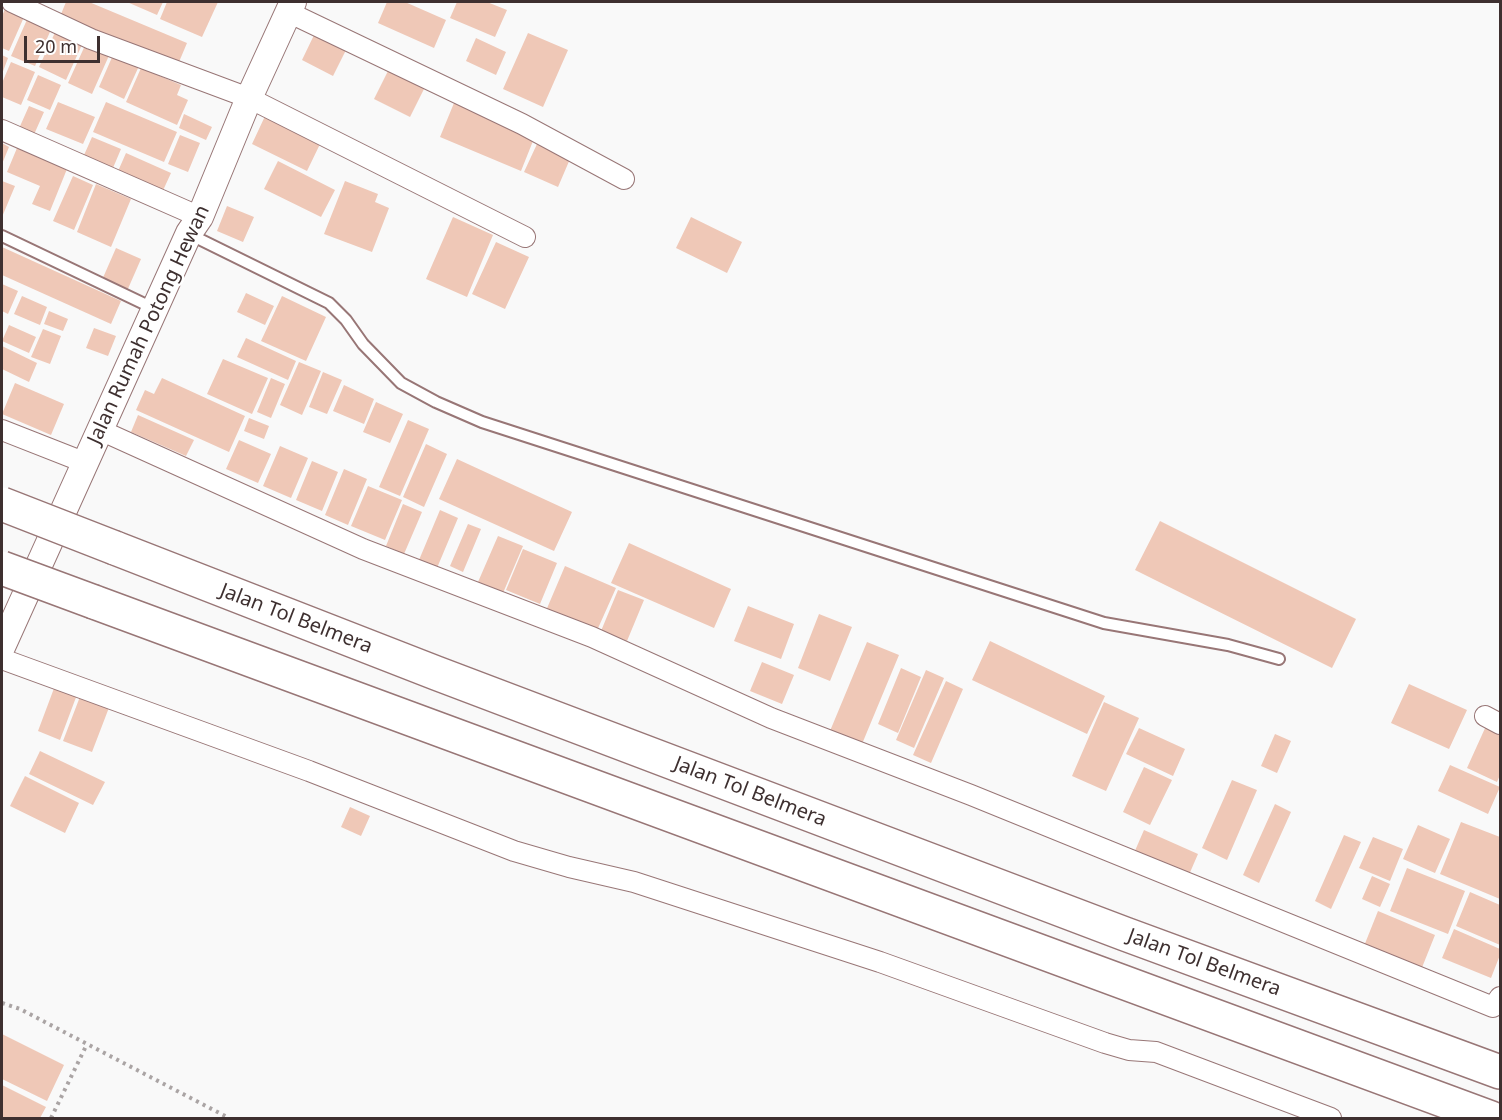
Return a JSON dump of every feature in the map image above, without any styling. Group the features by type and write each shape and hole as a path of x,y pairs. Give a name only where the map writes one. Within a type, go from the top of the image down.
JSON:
{"highway":[{"name":"Jalan Tol Belmera","path":"2,504 425,669 991,884 1500,1072"},
{"path":"2,568 1491,1119"}],"street":[{"path":"12,2 92,39 249,98 525,237"},
{"path":"290,7 522,124 624,179"},
{"name":"Jalan Rumah Potong Hewan","path":"2,647 194,225 290,7"},
{"path":"2,130 194,225"},
{"path":"2,430 86,463"},
{"path":"100,430 363,549 592,637 771,718 971,795 1498,1005"},
{"path":"2,659 309,771 514,851 634,882 880,962 1105,1043 1129,1050 1166,1055 1331,1119"}],"lane":[{"path":"194,225 330,303 346,320 363,344 401,383 436,402 482,422 1104,623 1228,645 1279,659"},
{"path":"2,236 155,309"}],"path":[{"path":"2,1003 20,1009 228,1119"},
{"path":"51,1119 87,1044"}],"building":[{"path":"66,2 89,2 187,43 176,69 59,19"},
{"path":"127,2 163,2 157,15"},
{"path":"167,2 218,2 202,37 160,19"},
{"path":"387,2 405,2 446,20 434,48 378,23"},
{"path":"457,2 487,2 507,10 495,37 450,18"},
{"path":"5,9 24,17 9,51 2,48 2,16"},
{"path":"29,15 53,25 35,66 11,56"},
{"path":"58,26 85,38 66,80 39,67"},
{"path":"315,33 347,48 333,76 302,60"},
{"path":"528,33 568,50 543,107 503,89"},
{"path":"476,38 506,52 496,75 466,61"},
{"path":"87,41 111,51 92,94 68,83"},
{"path":"2,55 8,58 2,74"},
{"path":"113,55 139,66 124,99 99,87"},
{"path":"11,62 35,72 21,105 2,97 2,83"},
{"path":"141,68 181,85 177,95 188,100 177,125 126,102"},
{"path":"389,69 425,87 410,117 374,99"},
{"path":"38,75 61,85 50,110 27,100"},
{"path":"58,102 95,117 83,144 46,129"},
{"path":"106,102 177,132 164,162 93,132"},
{"path":"454,103 535,136 521,171 440,137"},
{"path":"29,106 44,112 32,139 17,133"},
{"path":"184,114 212,127 206,140 179,128"},
{"path":"266,114 321,142 307,171 252,144"},
{"path":"180,135 200,143 188,172 168,164"},
{"path":"92,137 121,149 110,175 81,162"},
{"path":"2,143 9,147 2,164"},
{"path":"537,144 570,159 558,187 524,172"},
{"path":"17,148 67,169 50,211 32,204 40,186 7,172"},
{"path":"126,153 171,173 160,197 115,178"},
{"path":"278,161 335,190 321,217 264,189"},
{"path":"73,176 93,185 74,230 53,221"},
{"path":"2,181 15,186 2,217"},
{"path":"345,181 378,194 375,202 389,208 372,252 324,234"},
{"path":"96,184 131,199 111,247 77,232"},
{"path":"227,206 254,217 243,242 217,231"},
{"path":"453,217 493,235 467,297 426,279"},
{"path":"691,217 742,242 727,273 676,248"},
{"path":"496,242 529,257 505,309 472,294"},
{"path":"2,247 121,301 111,324 2,275"},
{"path":"116,248 141,259 127,291 102,280"},
{"path":"2,284 18,291 8,314 2,311"},
{"path":"246,293 274,306 265,325 237,312"},
{"path":"22,296 47,307 40,325 14,314"},
{"path":"282,296 326,317 306,361 261,341"},
{"path":"49,311 68,319 63,331 44,324"},
{"path":"9,325 36,337 29,353 2,341"},
{"path":"94,328 116,336 108,356 86,348"},
{"path":"43,329 61,336 50,364 31,357"},
{"path":"246,338 296,361 288,380 237,357"},
{"path":"2,346 37,363 29,382 2,369"},
{"path":"223,359 268,378 252,414 207,394"},
{"path":"299,362 321,371 302,415 280,405"},
{"path":"323,372 342,380 327,414 309,407"},
{"path":"162,378 245,416 229,452 136,410 145,390 154,394"},
{"path":"271,378 285,384 271,418 257,412"},
{"path":"15,383 64,404 51,435 2,414"},
{"path":"344,385 374,399 364,424 333,411"},
{"path":"376,402 403,414 390,443 363,432"},
{"path":"138,415 194,440 186,456 131,432"},
{"path":"249,418 269,426 264,439 244,431"},
{"path":"408,420 429,429 400,496 379,487"},
{"path":"239,440 271,454 258,483 226,469"},
{"path":"426,444 447,454 424,507 403,497"},
{"path":"280,446 308,458 291,498 263,486"},
{"path":"457,459 572,512 554,551 439,499"},
{"path":"312,461 338,472 322,511 296,500"},
{"path":"344,469 367,479 348,525 325,515"},
{"path":"368,486 402,500 385,540 351,526"},
{"path":"403,504 422,512 404,554 386,546"},
{"path":"440,510 458,518 437,568 419,560"},
{"path":"1160,521 1356,619 1332,668 1135,570"},
{"path":"468,524 481,529 463,572 450,566"},
{"path":"498,536 523,546 503,593 478,582"},
{"path":"629,543 731,589 714,628 611,583"},
{"path":"523,549 557,563 540,604 506,590"},
{"path":"565,566 616,588 595,635 545,613"},
{"path":"618,590 644,600 627,641 601,631"},
{"path":"748,606 794,624 781,659 734,641"},
{"path":"819,614 852,627 830,681 798,668"},
{"path":"990,641 1105,696 1087,734 972,680"},
{"path":"867,642 899,655 862,744 830,731"},
{"path":"762,662 794,675 782,704 750,691"},
{"path":"901,668 921,677 898,733 878,724"},
{"path":"926,670 944,678 914,748 896,740"},
{"path":"946,681 963,689 931,763 913,755"},
{"path":"56,683 78,692 60,740 38,731"},
{"path":"1409,684 1467,710 1449,749 1391,723"},
{"path":"81,694 110,705 92,752 63,741"},
{"path":"1104,702 1139,718 1106,791 1072,776"},
{"path":"1486,726 1500,732 1500,775 1497,782 1467,768"},
{"path":"1139,728 1185,749 1173,776 1126,754"},
{"path":"1275,734 1291,741 1277,773 1261,766"},
{"path":"40,751 105,782 93,805 29,774"},
{"path":"1450,765 1500,787 1488,814 1438,791"},
{"path":"1144,767 1172,780 1150,825 1123,812"},
{"path":"25,776 79,803 65,833 10,806"},
{"path":"1232,780 1257,790 1227,860 1202,848"},
{"path":"1275,804 1291,812 1259,883 1243,875"},
{"path":"350,807 370,816 361,836 341,827"},
{"path":"1461,822 1500,837 1500,899 1440,874"},
{"path":"1418,825 1450,839 1435,873 1403,859"},
{"path":"1144,830 1198,854 1188,877 1134,853"},
{"path":"1344,835 1361,842 1331,909 1315,901"},
{"path":"1373,837 1403,849 1390,881 1359,868"},
{"path":"1407,868 1465,891 1448,934 1390,911"},
{"path":"1372,876 1390,884 1380,907 1362,899"},
{"path":"1470,892 1500,905 1500,945 1456,926"},
{"path":"1378,911 1435,935 1421,970 1364,946"},
{"path":"1454,929 1500,949 1491,978 1442,958"},
{"path":"2,1034 64,1065 47,1101 2,1079"},
{"path":"2,1085 46,1107 40,1118 2,1118"}]}
